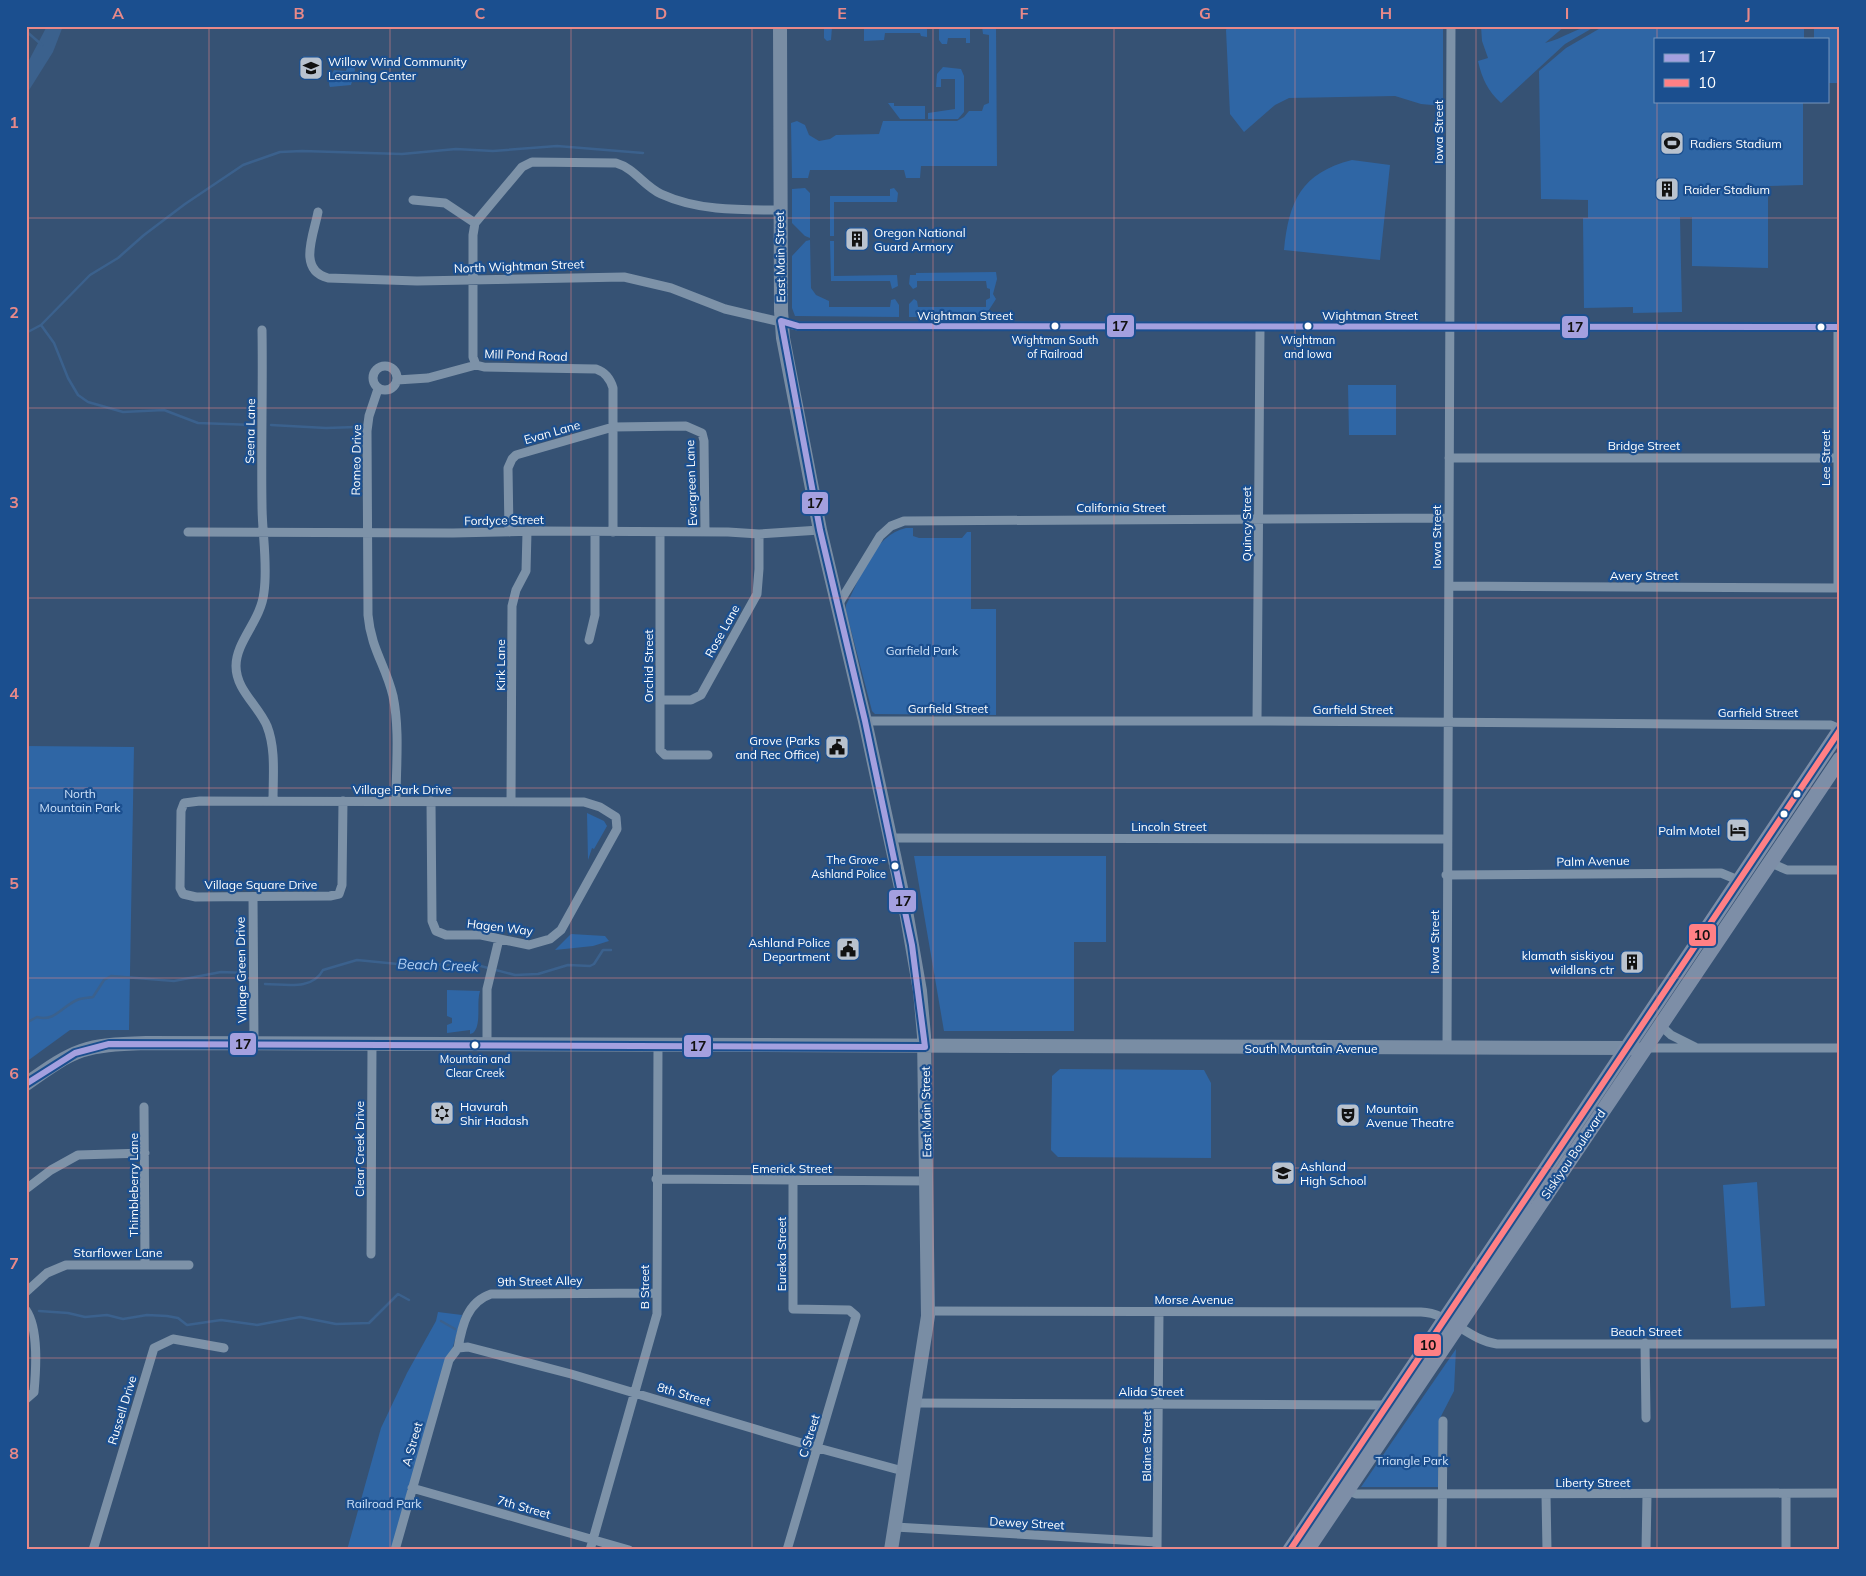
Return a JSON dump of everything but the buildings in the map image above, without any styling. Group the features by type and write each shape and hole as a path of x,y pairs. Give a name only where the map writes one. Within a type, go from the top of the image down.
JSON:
{"main road":[{"name":"Siskiyou Boulevard","path":"1307,1550 1347,1490 1450,1322 1625,1048 1840,729"},
{"name":"Siskiyou Boulevard","path":"1290,1550 1387,1405 1450,1322 1645,1048 1840,759"}],"street":[{"name":"East Main Street","path":"780,26 781,321 820,530 866,721 912,945 925,1047 928,1312 892,1550"},
{"name":"Iowa Street","path":"1447,1048 1446,875 1451,26"},
{"path":"413,200 445,203 475,223 526,164 616,162 627,167 659,193 673,199 716,209 780,210"},
{"name":"North Wightman Street","path":"318,212 310,253 310,264 316,274 321,276 340,280 416,281 624,277 671,288 725,309 781,321"},
{"name":"Mill Pond Road","path":"475,223 473,235 474,357 476,365 484,367 601,371 611,381 613,388 613,532"},
{"name":"Wightman Street","path":"781,321 798,326 1839,328"},
{"name":"Quincy Street","path":"1257,721 1260,328"},
{"name":"Lee Street","path":"1839,328 1839,588"},
{"name":"Seena Lane","path":"262,330 264,594 256,621 237,655 236,667 242,688 260,712 270,738 273,801"},
{"path":"378,389 390,390 397,380 428,378 476,365"},
{"name":"Romeo Drive","path":"396,801 395,707 390,684 375,652 369,629 367,431 369,416 378,389 372,378 379,367 392,368 397,380"},
{"name":"Evergreen Lane","path":"613,427 686,426 695,428 702,433 704,441 705,532"},
{"name":"Evan Lane","path":"510,532 508,468 512,459 516,455 613,427"},
{"name":"Bridge Street","path":"1449,458 1839,458"},
{"name":"California Street","path":"837,606 880,536 891,526 904,521 1449,518"},
{"name":"Fordyce Street","path":"188,532 705,532 759,534 820,530"},
{"name":"Kirk Lane","path":"511,802 512,606 516,590 526,571 527,532"},
{"path":"589,640 595,615 595,532"},
{"name":"Orchid Street","path":"660,532 661,752 665,755 708,755"},
{"name":"Rose Lane","path":"660,700 691,700 701,695 757,594 759,583 759,534"},
{"name":"Avery Street","path":"1449,586 1839,588"},
{"name":"Garfield Street","path":"866,721 1257,721 1831,725 1840,729"},
{"name":"Village Park Drive","path":"184,803 200,801 589,802 611,812 616,817"},
{"name":"Village Square Drive","path":"184,803 181,816 180,888 183,894 191,897 330,896 339,894 342,886 343,801"},
{"name":"Hagen Way","path":"431,801 433,927 441,934 476,935 529,945 543,942 561,930 617,829 616,817"},
{"name":"Lincoln Street","path":"890,838 1447,839"},
{"path":"1771,863 1787,870 1840,870"},
{"name":"Palm Avenue","path":"1446,875 1721,872 1738,880"},
{"name":"Village Green Drive","path":"253,896 254,1043"},
{"path":"487,1044 488,983 499,939"},
{"name":"South Mountain Avenue","path":"1660,1025 1671,1035 1698,1048"},
{"name":"South Mountain Avenue","path":"26,1084 61,1059 94,1046 254,1043 925,1047 1840,1048"},
{"name":"Clear Creek Drive","path":"371,1254 372,1044"},
{"name":"B Street","path":"590,1550 657,1314 656,1179 658,1046"},
{"name":"Thimbleberry Lane","path":"144,1107 145,1264"},
{"path":"26,1189 52,1170 78,1155 145,1154"},
{"name":"Emerick Street","path":"656,1179 927,1181"},
{"name":"Eureka Street","path":"793,1180 793,1309 849,1310 856,1316 854,1329"},
{"name":"Starflower Lane","path":"26,1292 47,1273 66,1265 189,1265"},
{"name":"9th Street Alley","path":"458,1348 463,1325 473,1304 491,1294 657,1293"},
{"path":"26,1310 33,1327 36,1374 34,1392 26,1400"},
{"name":"Morse Avenue","path":"928,1312 1420,1312 1435,1314 1450,1322"},
{"name":"Blaine Street","path":"1158,1546 1159,1312"},
{"name":"Beach Street","path":"1450,1322 1477,1339 1497,1344 1840,1344"},
{"name":"C Street","path":"787,1550 854,1329"},
{"name":"Russell Drive","path":"93,1550 154,1348 173,1339 224,1348"},
{"path":"1645,1344 1646,1418"},
{"name":"8th Street","path":"458,1348 468,1347 636,1393 818,1448 903,1471"},
{"name":"A Street","path":"395,1550 449,1360 458,1348"},
{"name":"Alida Street","path":"915,1403 1387,1405"},
{"path":"1442,1550 1443,1421"},
{"name":"7th Street","path":"412,1488 629,1550"},
{"name":"Liberty Street","path":"1347,1490 1356,1494 1442,1495 1840,1493"},
{"path":"1786,1494 1786,1550"},
{"path":"1546,1495 1547,1550"},
{"path":"1646,1495 1646,1550"},
{"name":"Dewey Street","path":"895,1527 1158,1546"}],"green space":[{"path":"824,26 927,26 927,37 921,36 920,33 885,33 884,40 864,41 864,27 832,27 831,40 827,41 824,38"},
{"path":"939,26 970,26 970,43 966,43 966,38 948,38 947,44 942,44 939,40"},
{"path":"982,26 996,26 997,166 921,166 920,178 906,178 904,170 810,170 808,178 792,178 791,123 797,121 805,125 809,135 819,141 830,139 836,135 879,134 883,121 957,121 969,111 982,111 984,105 989,103 989,35 983,34"},
{"path":"1228,26 1443,26 1443,106 1421,104 1395,96 1289,98 1275,105 1244,132 1230,114 1226,30"},
{"path":"1481,26 1565,26 1545,43 1583,28 1596,26 1565,44 1501,103 1489,89 1478,61 1488,58 1482,41"},
{"name":"Radiers Stadium","path":"1604,26 1804,26 1804,38 1654,38 1654,102 1803,102 1803,185 1768,186 1768,268 1692,266 1692,217 1680,217 1682,312 1633,313 1633,307 1584,308 1583,218 1588,218 1588,200 1541,199 1539,71 1566,48"},
{"path":"1814,26 1840,26 1838,83 1828,83 1828,38 1814,38"},
{"path":"349,61 353,63 355,70 351,85 330,87 329,80 334,70 346,71"},
{"path":"943,67 961,69 964,76 964,112 958,119 928,119 928,113 955,109 955,79 941,79 941,87 936,87 937,74"},
{"path":"888,103 894,103 894,106 925,106 925,119 900,119"},
{"path":"1352,160 1390,165 1380,260 1284,250 1286,233 1294,203 1309,181 1335,166"},
{"path":"805,188 810,193 810,238 805,236 792,223 792,189"},
{"path":"894,188 898,193 897,202 834,202 834,236 830,236 830,196 890,196 890,189"},
{"path":"810,240 811,288 816,295 829,301 829,307 890,307 891,300 895,299 899,305 899,317 795,316 792,308 792,256 806,241"},
{"path":"830,241 834,241 834,276 897,275 898,286 892,289 890,281 831,281"},
{"path":"996,272 997,279 993,294 996,299 987,313 987,317 909,317 909,304 914,299 917,301 918,307 986,307 986,300 990,298 990,289 987,288 986,281 917,281 917,287 913,289 909,284 910,275 916,275 916,273"},
{"path":"1348,385 1396,385 1396,435 1349,435"},
{"name":"Garfield Park","path":"906,528 913,528 913,536 919,538 962,538 967,532 971,532 971,609 996,609 996,715 875,714 872,711 846,605 876,548 895,532"},
{"name":"North Mountain Park","path":"26,746 134,747 129,1030 70,1030 26,1062"},
{"path":"587,813 604,821 607,826 594,849 592,848 588,860"},
{"path":"914,856 1106,856 1106,942 1074,942 1074,1031 944,1031"},
{"path":"571,934 605,936 609,941 593,946 555,950"},
{"path":"447,990 480,991 477,1025 473,1033 470,1034 470,1030 447,1033 447,1025 452,1023 452,1018 447,1016"},
{"path":"1060,1069 1204,1070 1211,1083 1211,1158 1058,1157 1051,1150 1052,1076"},
{"path":"1757,1182 1765,1306 1731,1308 1723,1185"},
{"name":"Railroad Park","path":"438,1312 462,1315 395,1550 347,1550 381,1428 407,1373 436,1321"},
{"name":"Triangle Park","path":"1456,1349 1454,1391 1439,1420 1438,1487 1361,1487"}],"shaded area":[{"path":"47,26 63,26 53,52 26,95 26,66"}],"waterway":[{"path":"26,31 42,45"},
{"path":"26,333 41,325 90,275 118,258 144,235 185,204 243,165 280,152 402,154 456,149 493,151 557,146 643,153"},
{"path":"41,325 54,343 68,378 78,395 88,402 123,412 164,410 198,423 254,425"},
{"path":"271,425 326,428 356,427"},
{"name":"Beach Creek","path":"265,984 305,984 318,977 323,970 357,960 408,965 473,964 515,975 538,974 568,965 590,966 594,964 603,950 611,950"},
{"name":"Beach Creek","path":"26,1023 37,1017 53,1016 77,1000 93,997 104,980 111,976 174,981 221,972 247,973"},
{"path":"39,1311 68,1313 85,1317 107,1315 123,1319 147,1315 167,1316 178,1318 187,1325 221,1320 257,1325 300,1317 336,1324 369,1323 398,1294 409,1300"},
{"path":"441,1321 455,1329"}],"transit line":[{"name":"17","path":"781,321 798,326 1840,327"},
{"name":"17","path":"781,321 820,530 865,721 912,945 925,1047"},
{"name":"10","path":"1290,1550 1840,730"},
{"name":"17","path":"26,1084 75,1053 109,1044 925,1047"}],"place":[{"name":"Willow Wind Community Learning Center","path":"311,68"},
{"name":"Radiers Stadium","path":"1672,143"},
{"name":"Raider Stadium","path":"1667,189"},
{"name":"Oregon National Guard Armory","path":"857,239"},
{"name":"Wightman South of Railroad","path":"1055,326"},
{"name":"Wightman and Iowa","path":"1308,326"},
{"name":"Grove (Parks and Rec Office)","path":"837,747"},
{"name":"Palm Motel","path":"1738,830"},
{"name":"The Grove - Ashland Police","path":"895,866"},
{"name":"Ashland Police Department","path":"848,949"},
{"name":"klamath siskiyou wildlans ctr","path":"1632,962"},
{"name":"Mountain and Clear Creek","path":"475,1045"},
{"name":"Havurah Shir Hadash","path":"442,1113"},
{"name":"Mountain Avenue Theatre","path":"1348,1115"},
{"name":"Ashland High School","path":"1283,1173"}]}
